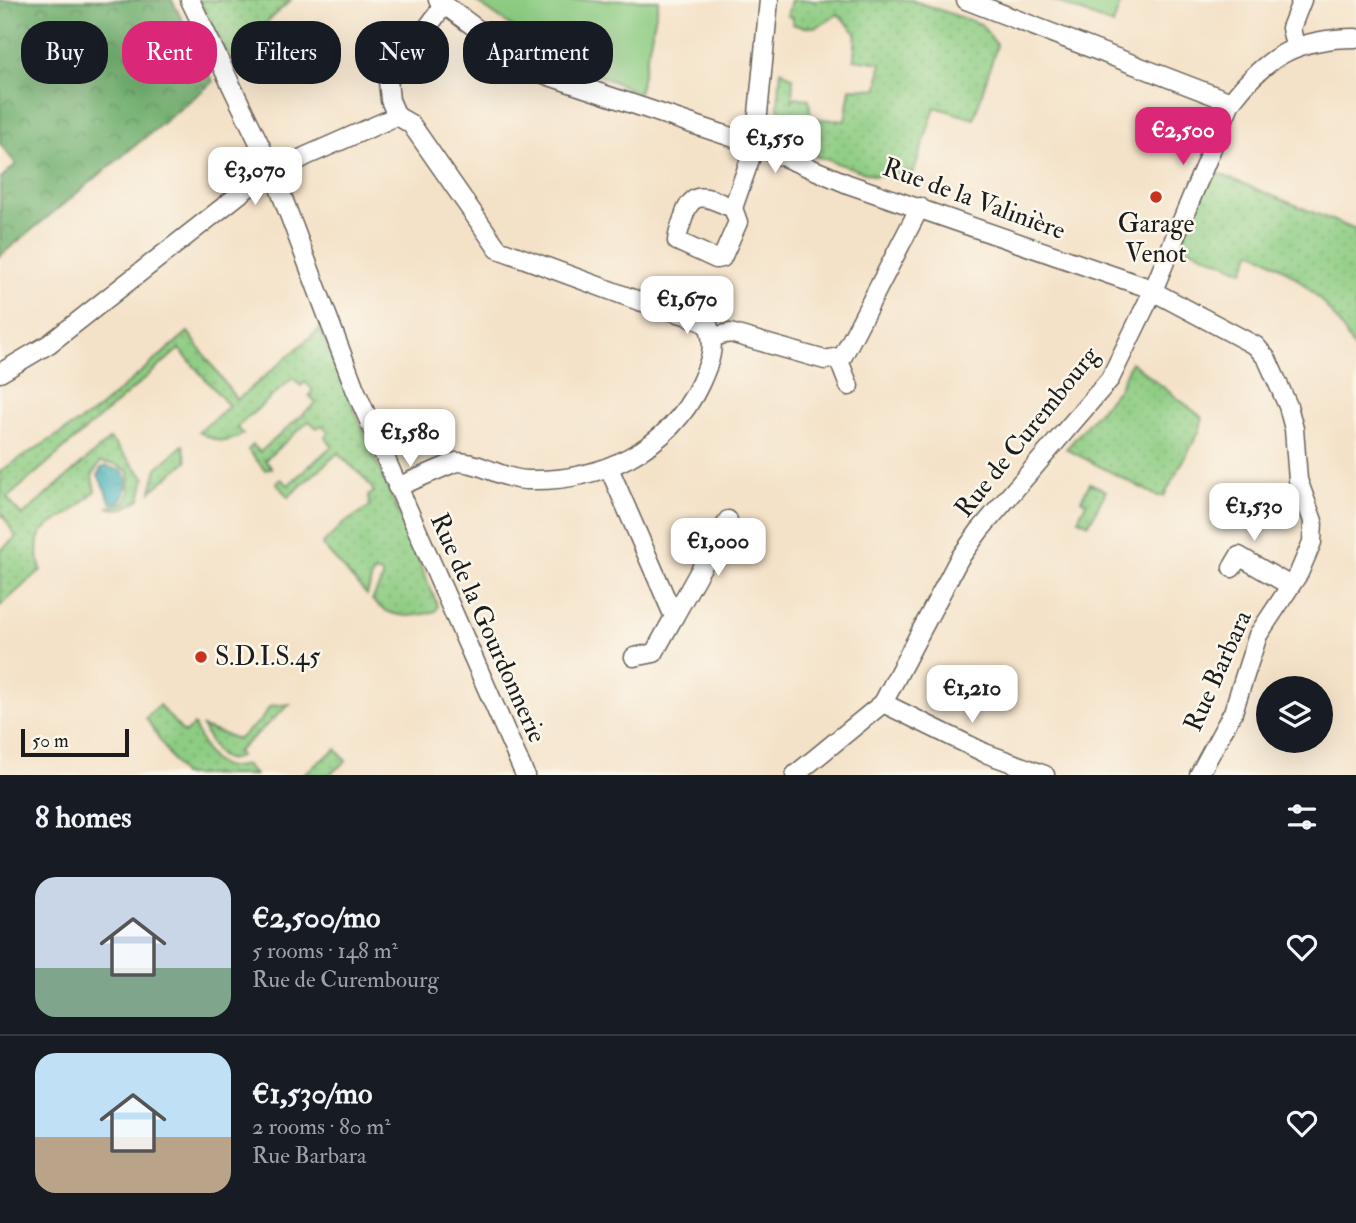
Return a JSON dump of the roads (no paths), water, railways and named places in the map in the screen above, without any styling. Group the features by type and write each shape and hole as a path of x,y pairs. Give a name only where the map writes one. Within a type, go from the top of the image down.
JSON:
{"street":[{"name":"Rue de la Gourdonnerie","path":"190,0 273,172 355,390 525,775"},
{"path":"733,208 755,145 769,0"},
{"path":"966,0 1231,102"},
{"path":"1295,46 1291,27 1301,0"},
{"path":"397,487 456,463 467,462 525,480 561,480 609,468 657,440 690,402 710,363 712,337 709,327 698,319 639,301 498,249 411,124 397,116 390,100 388,81 441,2"},
{"name":"Rue de la Valinière","path":"441,2 527,66 545,75 755,145 848,184 1143,286 1152,293"},
{"name":"Rue de Curembourg","path":"796,775 883,703 959,559 980,530 1110,379 1152,293 1231,102 1260,67 1295,46 1336,38 1356,38"},
{"path":"0,373 50,344 250,186 273,172 397,116"},
{"path":"712,337 730,334 825,360 838,358 847,351 920,207"},
{"name":"Rue Barbara","path":"1152,293 1245,338 1266,359 1279,383 1294,429 1298,480 1313,531 1308,554 1254,644 1233,712 1199,775"},
{"path":"838,358 849,386"},
{"path":"609,468 674,617"},
{"path":"634,657 654,653 728,520"},
{"path":"1232,568 1239,556 1289,585"},
{"path":"883,703 985,753 1045,775"}],"water":[{"path":"106,466 124,472 126,476 127,488 120,502 111,503 98,475 101,468"}],"place":[{"name":"Garage Venot","path":"1156,197"},
{"name":"S.D.I.S.45","path":"201,657"}]}
